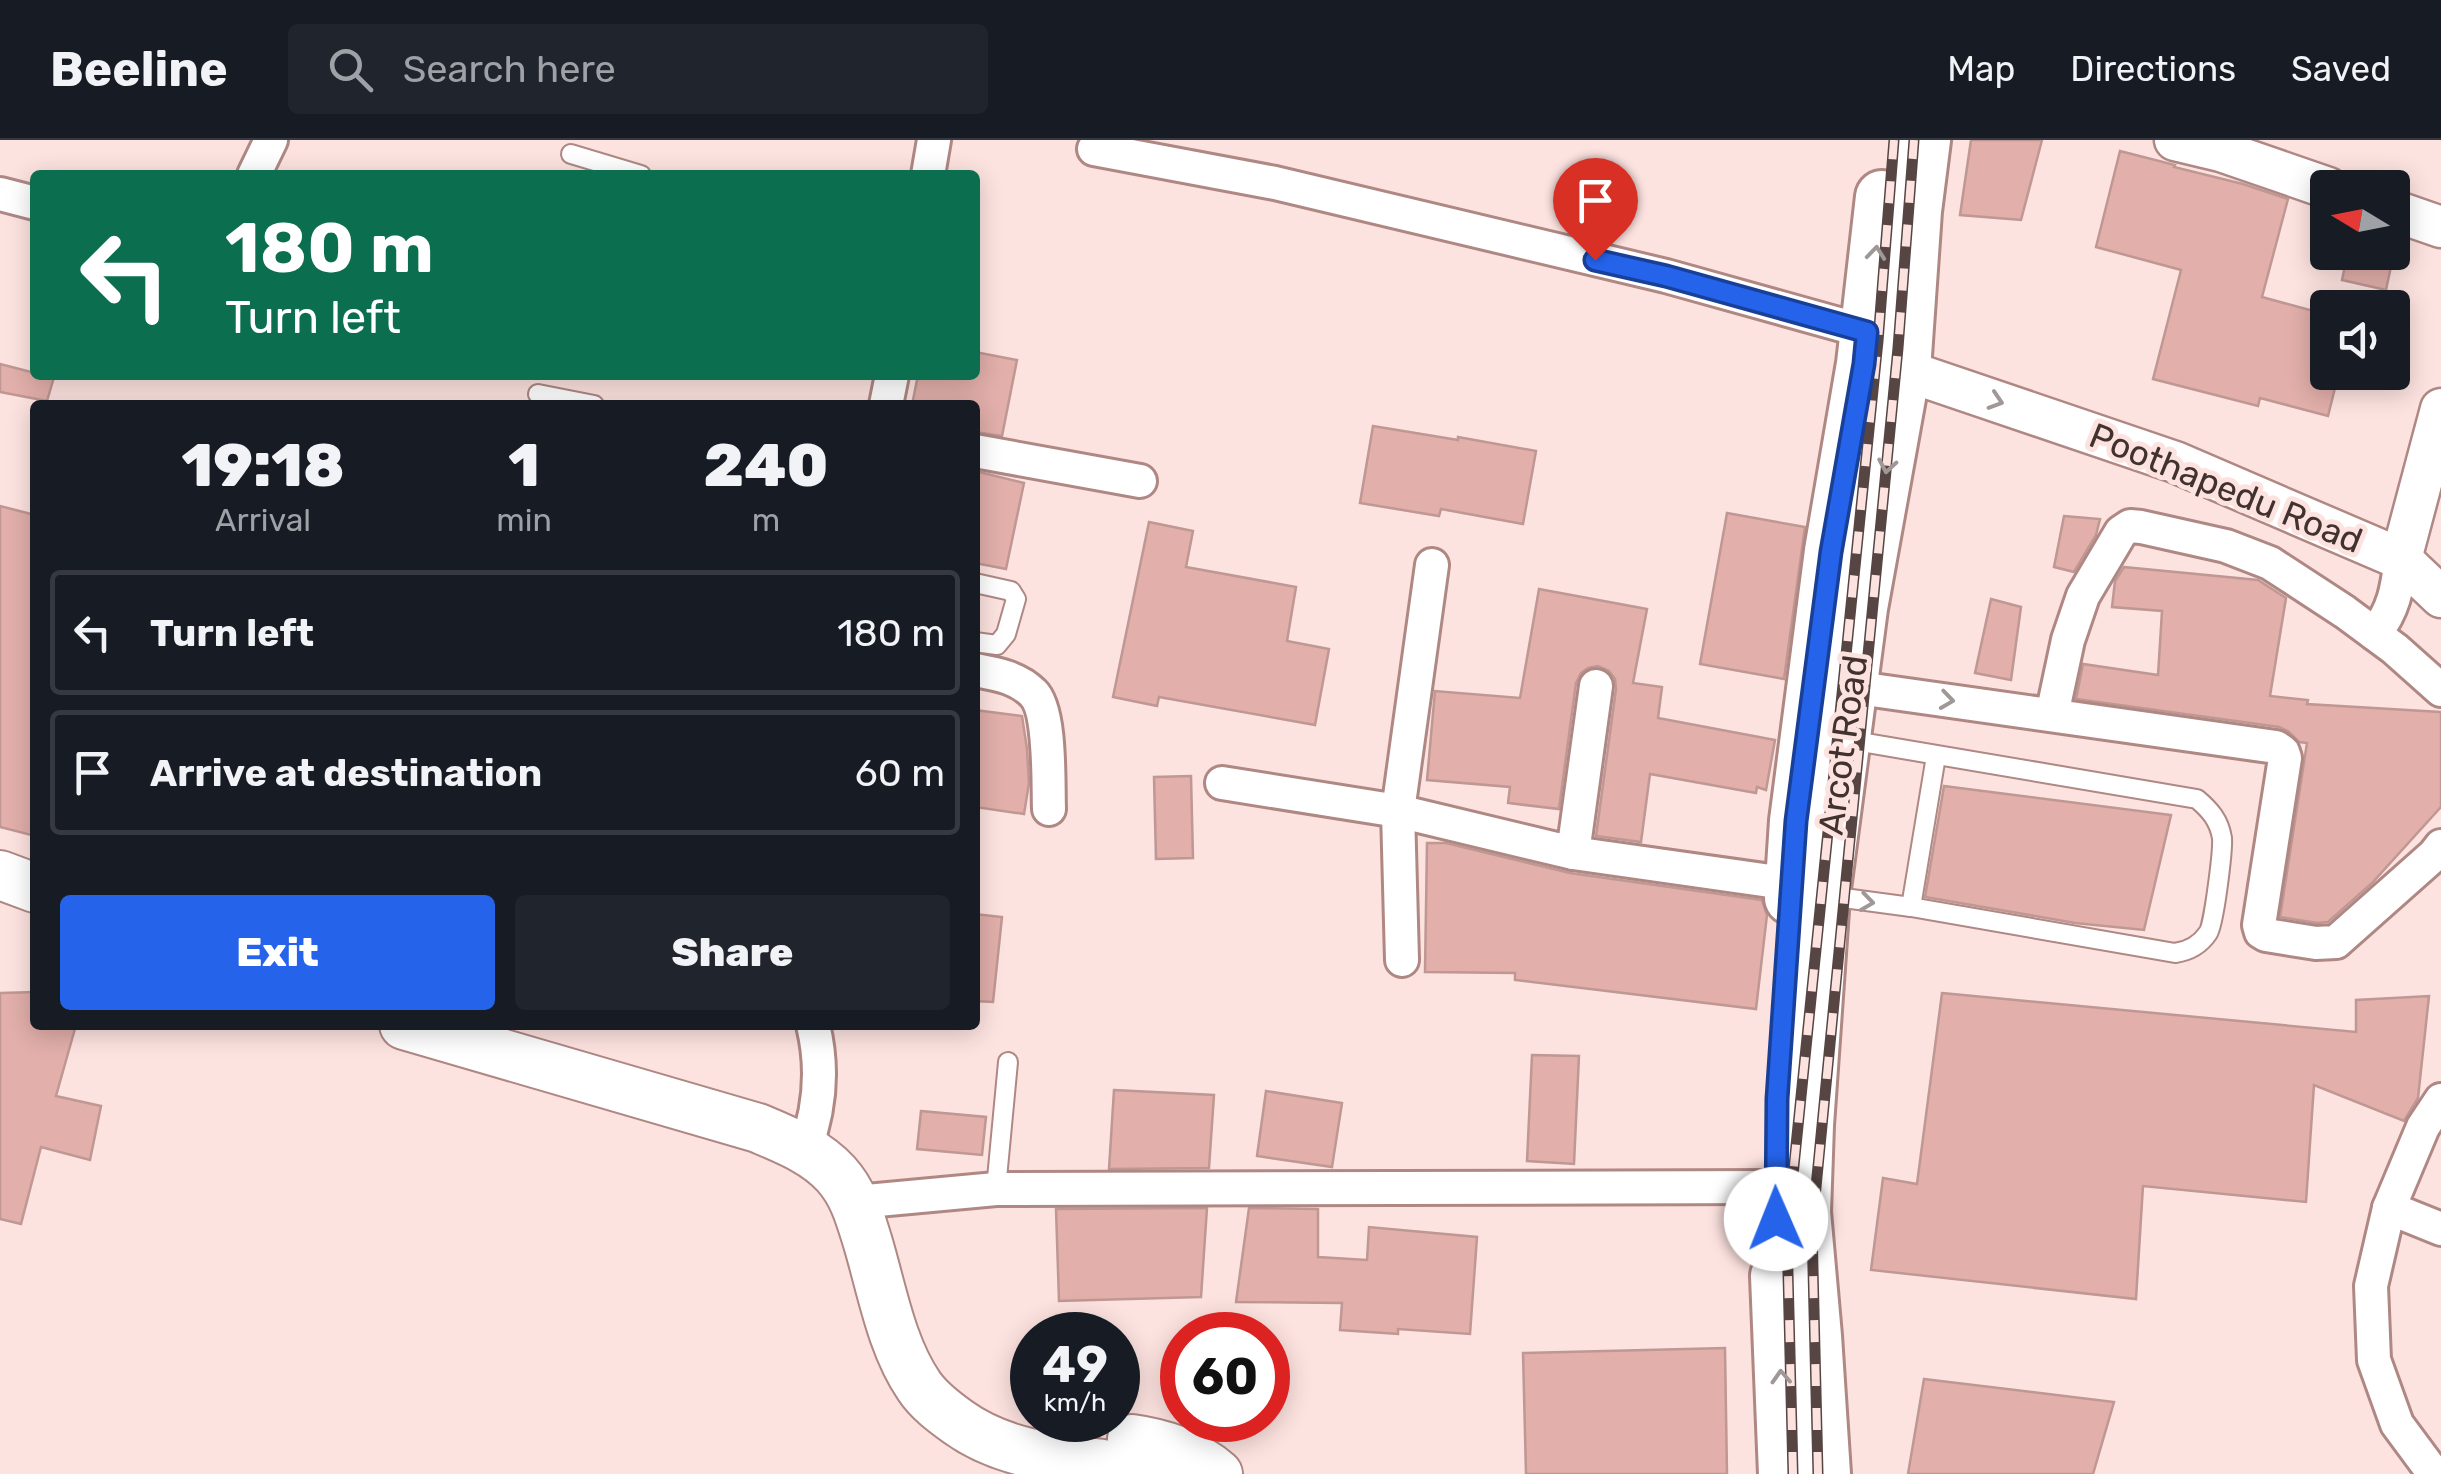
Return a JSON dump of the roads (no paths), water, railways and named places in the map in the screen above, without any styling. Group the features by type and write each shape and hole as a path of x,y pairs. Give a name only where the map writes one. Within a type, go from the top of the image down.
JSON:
{"main road":[{"name":"Arcot Road","path":"1824,1474 1804,1212 1808,890 1796,821 1831,552 1864,364 1888,140"},
{"name":"Arcot Road","path":"1784,1474 1774,1187 1777,1099 1808,890 1844,739 1861,608 1904,370 1924,140"},
{"path":"0,875 30,886"},
{"path":"421,1030 758,1128 809,1137"},
{"path":"522,1030 766,1100 809,1137 838,1176 869,1201 899,1248 928,1347 966,1394 1016,1424 1160,1444 1218,1474"},
{"path":"869,1201 902,1354 919,1387 934,1404 983,1439 1012,1450 1163,1474"}],"street":[{"path":"256,170 271,140"},
{"path":"929,170 934,140"},
{"path":"2175,140 2222,146 2310,181"},
{"path":"1094,148 1312,192 1666,276 1867,332"},
{"path":"0,194 30,201"},
{"path":"2410,216 2441,227"},
{"name":"Poothapedu Road","path":"1904,370 2174,462 2401,559 2441,410"},
{"path":"980,452 1140,482"},
{"path":"2052,715 2068,640 2083,596 2121,532 2130,526 2226,546 2270,564 2345,612 2441,690"},
{"path":"2401,559 2441,597"},
{"path":"2374,634 2389,616 2401,559"},
{"path":"1402,960 1398,811 1432,565"},
{"path":"980,671 1008,676 1036,694 1046,722 1049,809"},
{"path":"1574,853 1596,686"},
{"path":"1851,687 2271,745 2283,752 2260,925 2266,936 2336,942 2441,846"},
{"path":"1222,783 1398,811 1574,853 1808,890"},
{"path":"809,1137 820,1052 814,1030"},
{"path":"2434,1474 2397,1424 2374,1360 2371,1286 2389,1208 2423,1127 2441,1100"},
{"path":"869,1201 996,1189 1774,1187"},
{"path":"2389,1208 2441,1228"}],"lane":[{"path":"571,154 624,170"},
{"path":"538,394 569,400"},
{"path":"980,584 1011,590 1016,599 1006,634 997,645 980,643"},
{"path":"1808,890 2175,953 2199,944 2211,930 2222,841 2212,812 2197,799 1844,739"},
{"path":"1911,908 1936,756"},
{"path":"996,1189 1008,1062"}],"railway":[{"path":"1793,1474 1787,1234 1878,341 1894,140"},
{"path":"1818,1474 1812,1228 1898,348 1914,140"}]}
